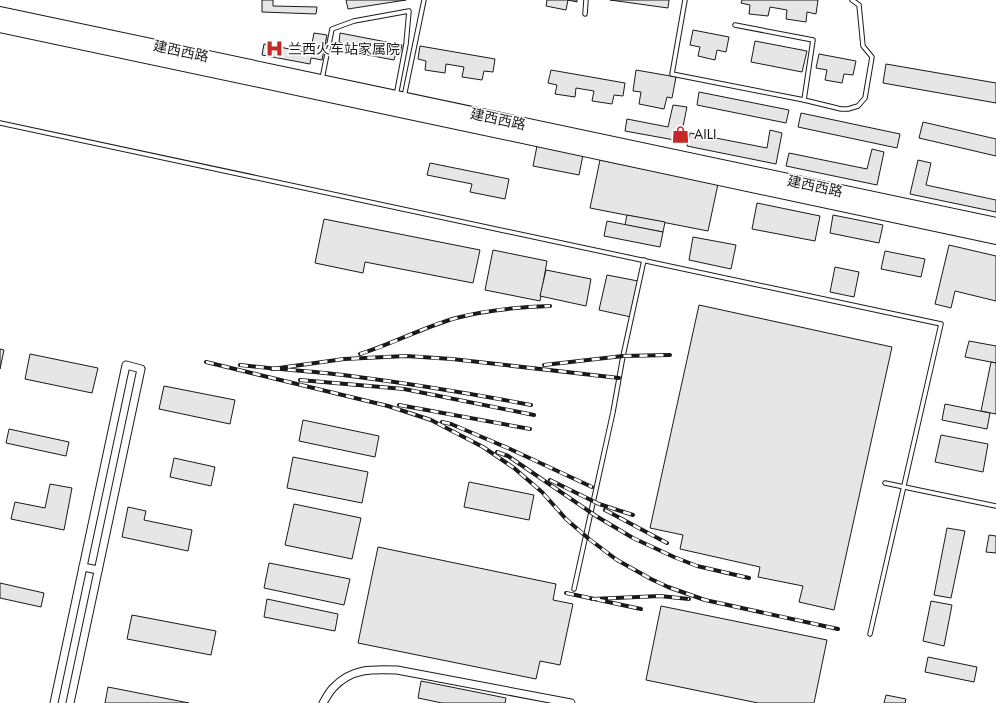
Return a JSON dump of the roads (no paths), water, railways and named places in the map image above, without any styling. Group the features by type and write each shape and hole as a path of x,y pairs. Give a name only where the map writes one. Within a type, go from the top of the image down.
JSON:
{"highway":[{"name":"建西西路","path":"0,14 996,225"},
{"name":"建西西路","path":"0,25 619,155 996,237"}],"street":[{"path":"54,703 126,366 141,369 70,703"},
{"path":"83,567 98,570"},
{"path":"323,703 334,687 353,673 372,669 397,670 553,701 571,703"}],"lane":[{"path":"400,98 424,0"},
{"path":"585,14 586,0"},
{"path":"685,0 672,74 804,100 840,109 848,109 858,106 865,98 872,57 863,46 859,5 852,0"},
{"path":"321,81 332,29 354,21 409,11 400,98"},
{"path":"735,25 814,40 804,100"},
{"path":"0,123 941,324 870,634"},
{"path":"574,589 613,412 623,356 644,260"},
{"path":"886,482 996,506"}],"railway":[{"path":"360,354 456,318 503,309 550,306"},
{"path":"544,365 623,356 670,355"},
{"path":"272,369 344,359 406,356 452,359 619,378"},
{"path":"206,362 388,406 431,420 483,447 514,468 542,492 566,519 589,539 617,560 651,579 668,587 705,600 838,629"},
{"path":"240,365 367,378 437,388 531,405"},
{"path":"300,380 404,389 534,415"},
{"path":"399,405 530,429"},
{"path":"442,422 451,424 510,449 592,487"},
{"path":"497,452 508,456 596,516 633,538 697,566 749,578"},
{"path":"550,480 599,504 633,515"},
{"path":"605,510 667,543"},
{"path":"566,593 641,609"},
{"path":"592,599 660,596 689,599"}],"place":[{"name":"兰西火车站家属院","path":"275,49"},
{"name":"AILI","path":"681,134"}]}
